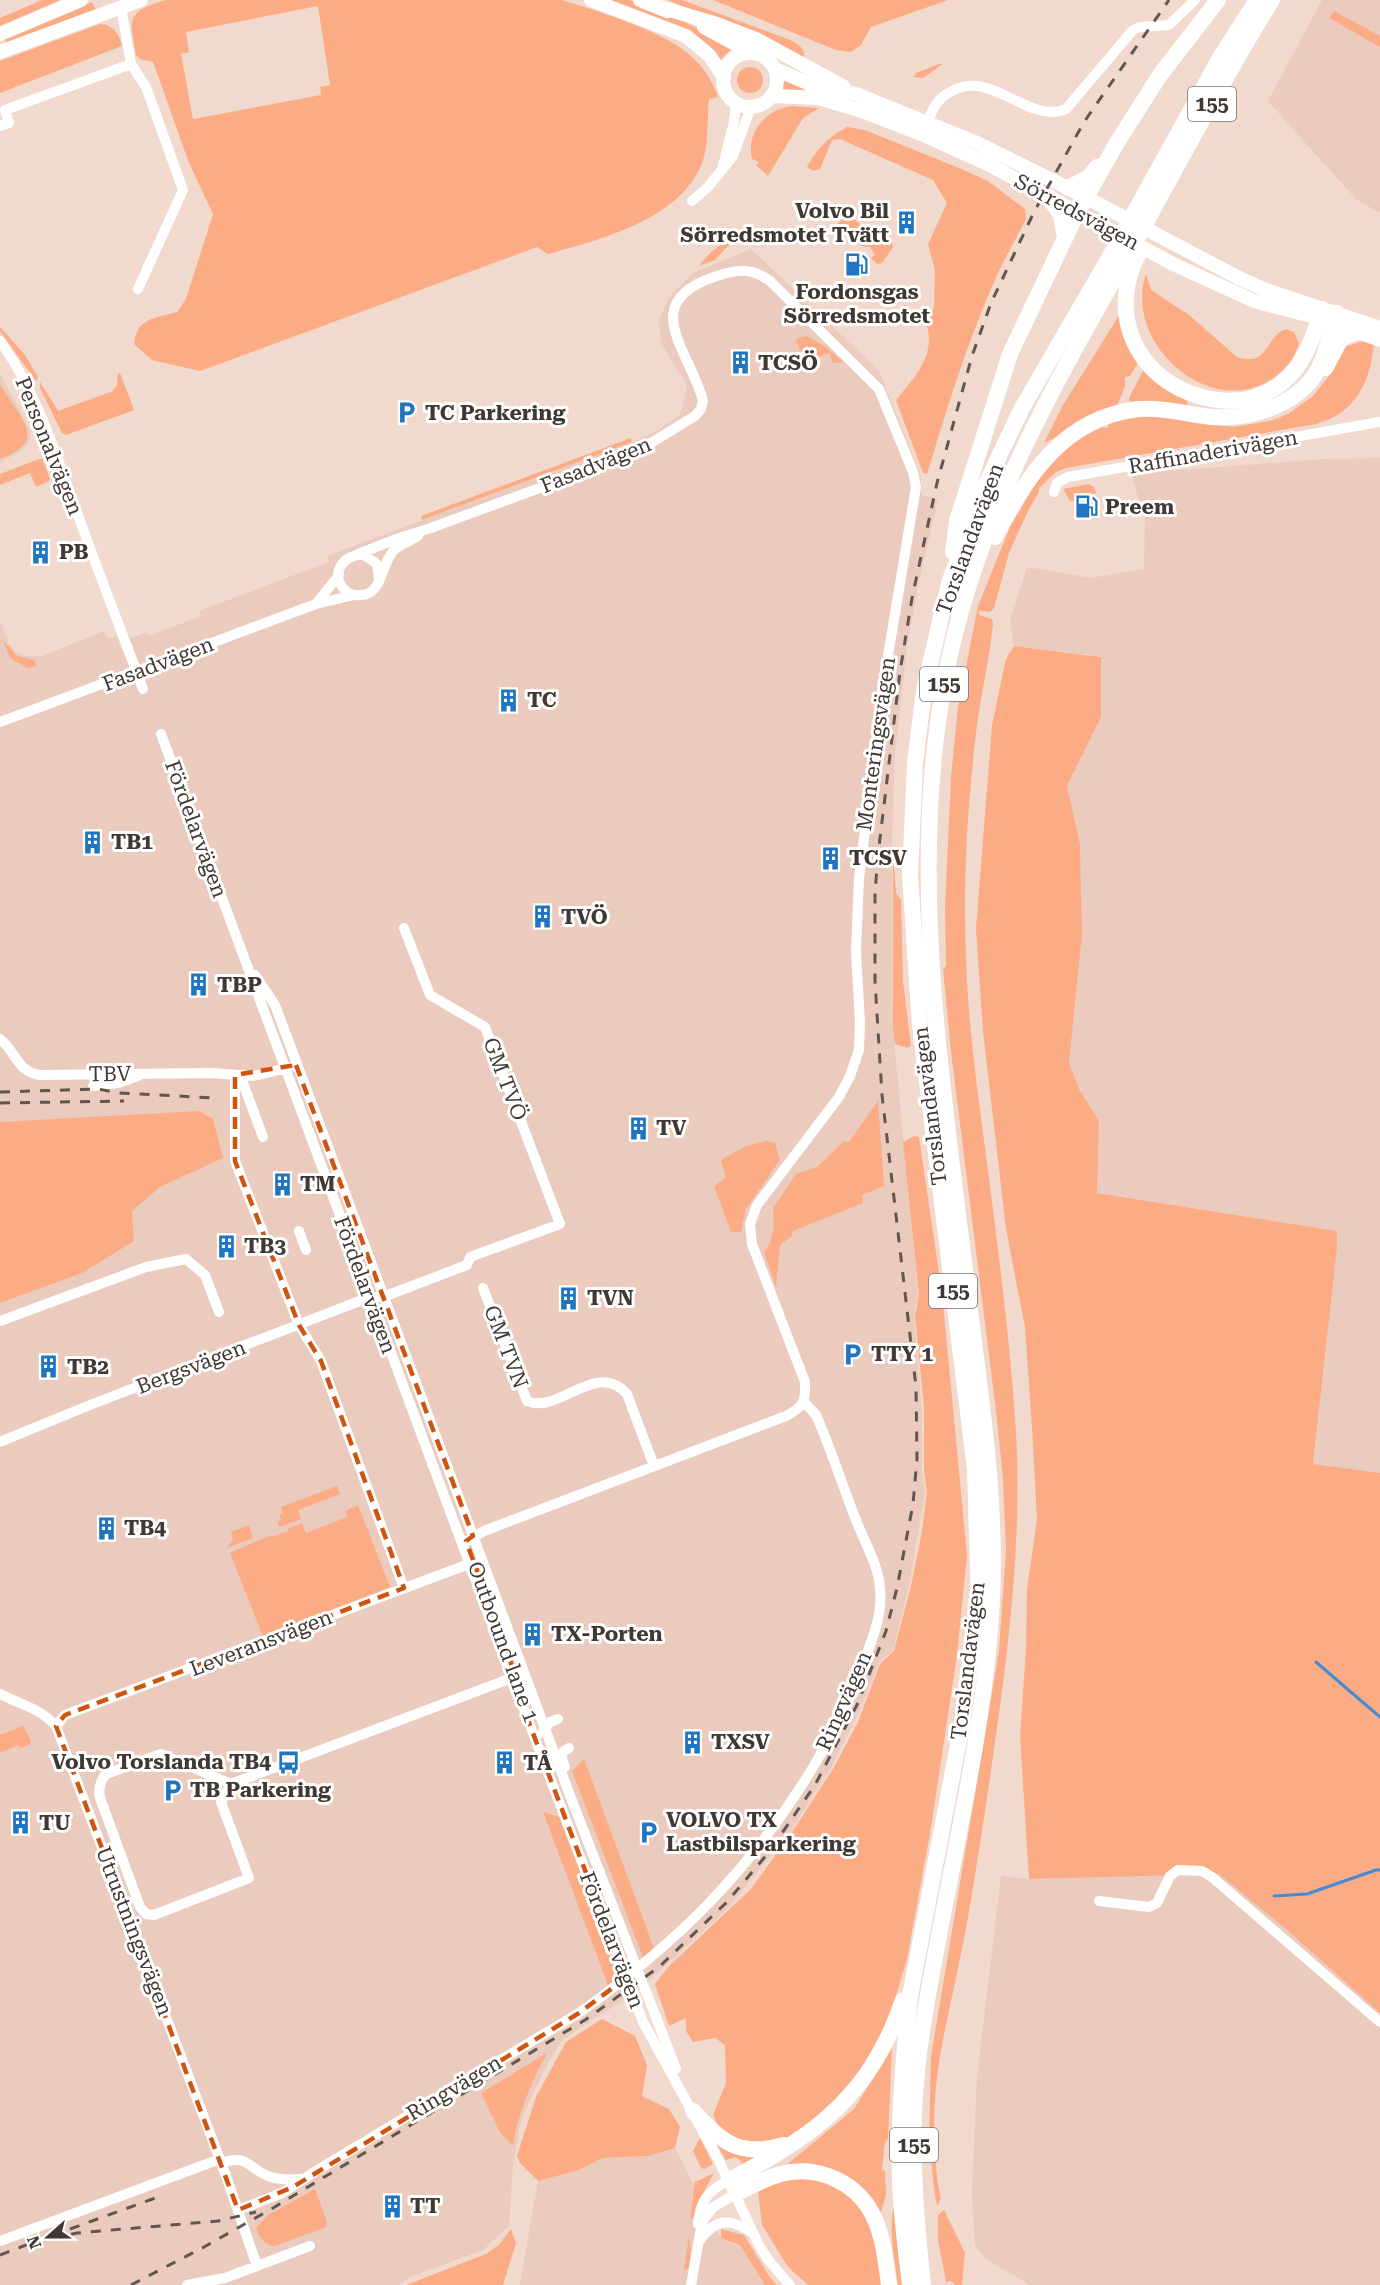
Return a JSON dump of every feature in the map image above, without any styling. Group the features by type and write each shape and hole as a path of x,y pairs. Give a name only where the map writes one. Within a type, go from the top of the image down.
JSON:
{"main road":[{"path":"949,583 957,521 1010,354 1085,197 1150,90 1218,0"},
{"name":"Torslandavägen","path":"910,2285 902,2205 900,2111 908,2015 961,1729 979,1603 975,1469 920,1025 910,876 919,726 928,672 949,583 985,486 1022,408 1221,56 1257,0"},
{"name":"Torslandavägen","path":"923,2285 914,2168 915,2090 926,2006 977,1734 992,1606 994,1554 990,1472 936,1026 930,909 931,805 941,700 954,637 987,531 1005,488 1059,377 1272,0"},
{"path":"1281,0 1135,261 1127,290 1126,307 1130,329 1137,348 1157,375 1183,392 1226,401 1243,400 1264,394 1288,378 1328,316"},
{"path":"1068,188 1088,178 1118,141"},
{"path":"1048,196 1061,215 1065,238"},
{"path":"970,586 1009,511 1031,475 1053,449 1082,428 1105,418 1136,410 1154,408 1211,417 1232,417 1256,414 1276,407 1300,391 1321,363 1328,316"},
{"path":"731,2187 799,2141 843,2103 866,2075 885,2044 907,1991 922,1939"},
{"path":"926,2006 923,2190 925,2224 934,2285"},
{"path":"693,2111 716,2136 737,2148 761,2150 799,2141"},
{"path":"731,2187 799,2171 822,2174 843,2182 865,2203 876,2220 890,2285"}],"street":[{"path":"0,34 81,0"},
{"path":"0,52 120,4 141,0"},
{"path":"591,0 686,36 709,55 724,77"},
{"name":"Sörredsvägen","path":"640,0 756,39 856,94 1019,163 1220,270 1380,340"},
{"path":"928,123 933,107 944,95 959,87 969,85 990,88 1041,110 1058,112 1066,109 1133,30 1140,27 1168,25 1195,0"},
{"path":"120,4 131,64 146,87 183,189 138,290"},
{"name":"Sörredsvägen","path":"660,7 766,58 775,69 810,84 856,94"},
{"path":"752,53 735,58 727,66 724,77 725,90 736,103 751,107 763,104 772,96 777,81 775,69"},
{"path":"0,126 9,123 5,110 131,64"},
{"name":"Sörredsvägen","path":"772,96 818,98 862,111 926,136 1012,177 1173,264 1254,301 1380,328"},
{"path":"723,166 734,122 736,103"},
{"path":"692,201 708,187 733,156 751,107"},
{"name":"Monteringsvägen","path":"672,320 678,301 688,289 699,282 736,270 756,272 764,276 879,389 911,465 916,487 884,680 859,878 856,952 860,1022 859,1050 854,1068 839,1097 757,1205 750,1224 752,1244 805,1382 804,1402"},
{"name":"Fasadvägen","path":"316,604 339,576 344,561 358,554 624,457 695,416 701,409 702,398 672,320"},
{"path":"1300,391 1310,387 1324,373 1342,339 1361,332"},
{"name":"Personalvägen","path":"0,341 27,386 54,449 143,689"},
{"name":"Raffinaderivägen","path":"1053,492 1057,483 1068,477 1380,422"},
{"name":"Fasadvägen","path":"0,723 316,604 371,592 394,550 428,529"},
{"path":"358,554 368,556 375,562 379,570 379,579"},
{"path":"339,576 343,588 354,595"},
{"name":"Fördelarvägen","path":"161,734 244,958 383,1296 470,1539"},
{"name":"GM TVÖ","path":"383,1296 467,1265 470,1257 560,1224 485,1027 430,995 404,928"},
{"name":"TBV","path":"0,1039 9,1047 20,1066 27,1072 56,1075 210,1073 254,1076 290,1067"},
{"name":"Fördelarvägen","path":"290,1067 370,1298 470,1539"},
{"path":"93,1086 118,1083 136,1076 156,1073"},
{"path":"238,1075 263,1137"},
{"path":"238,1075 235,1161 299,1325 321,1361 404,1588"},
{"path":"299,1231 306,1250"},
{"path":"0,1321 146,1267 186,1259 205,1275 219,1312"},
{"name":"GM TVN","path":"483,1288 527,1401 534,1404 543,1403 592,1384 611,1382 627,1394 654,1466"},
{"name":"Bergsvägen","path":"0,1442 299,1325 370,1298 383,1296"},
{"path":"470,1539 786,1416 800,1409 804,1402"},
{"name":"Ringvägen","path":"238,2210 293,2187 302,2179 579,2013 605,1994 653,1958 715,1899 763,1842 795,1797 821,1753 856,1684 881,1609 880,1586 867,1544 816,1415 804,1402"},
{"path":"470,1539 469,1564 521,1675 539,1707 558,1719 550,1722 545,1729"},
{"path":"470,1539 521,1675 539,1707"},
{"name":"Leveransvägen","path":"56,1726 65,1715 469,1564"},
{"path":"231,1784 161,1754 106,1774 102,1779 100,1798 138,1903 146,1914 154,1915 249,1878 221,1802 231,1784 521,1675"},
{"name":"Fördelarvägen","path":"521,1675 544,1763 643,2022 693,2111 769,2261 790,2285"},
{"name":"Outbound lane 1","path":"521,1675 541,1743"},
{"name":"Utrustningsvägen","path":"0,1694 34,1707 56,1726 238,2210"},
{"name":"Fördelarvägen","path":"539,1707 568,1790 693,2111"},
{"name":"Fördelarvägen","path":"544,1763 541,1743 545,1729"},
{"name":"Fördelarvägen","path":"568,1790 570,1780 562,1759 563,1752 569,1748"},
{"path":"1099,1901 1149,1907 1157,1903 1170,1876 1178,1870 1202,1871 1212,1877 1380,2022"},
{"path":"0,2241 220,2161 242,2160 266,2175 281,2180 302,2179"},
{"path":"699,2239 697,2230 702,2203 710,2191 731,2187"},
{"path":"692,2285 702,2222 731,2187"},
{"path":"238,2210 257,2266"},
{"path":"699,2239 713,2227 725,2222 736,2223 754,2234"},
{"path":"187,2285 225,2278 310,2246"}],"highlighted area":[{"path":"296,1065 473,1536 466,1541 516,1677 512,1678 626,1978 579,2013 293,2187 238,2210 56,1726 65,1715 404,1588 321,1361 299,1325 235,1161 235,1075"}],"shaded area":[{"path":"42,0 60,0 0,26 0,18"},
{"path":"165,0 562,0 633,24 673,43 704,70 718,97 709,99 707,141 702,163 691,182 676,199 658,213 591,242 548,254 537,247 200,371 152,360 134,344 136,335 143,324 148,320 177,312 186,299 213,214 189,163 153,62 140,59 136,55 132,33 133,18 137,13","holes":["318,6 330,85 320,87 321,95 193,119 181,54 189,52 186,32"]},
{"path":"605,0 640,2 696,28 731,49 720,60"},
{"path":"668,0 682,0 793,41 803,50 804,58"},
{"path":"713,0 948,0 871,27 861,45 851,52 836,50"},
{"path":"1322,0 1380,0 1380,213 1356,199 1268,101"},
{"path":"92,2 96,10 6,44 5,39"},
{"path":"1334,11 1380,36 1380,47 1329,18"},
{"path":"100,24 109,26 115,31 122,46 0,93 0,61"},
{"path":"943,64 923,78 914,77 916,73"},
{"path":"750,67 759,71 763,80 759,89 750,93 741,89 737,80 741,71"},
{"path":"779,78 804,87 804,90 777,89"},
{"path":"790,106 819,108 803,118 768,176 756,165 759,162 752,159 752,140 759,124 765,118"},
{"path":"847,127 865,130 988,181 1025,209 1026,219 995,280 973,334 927,474 923,473 896,400 917,374 929,345 926,323 934,307 935,270 928,244 947,203 933,180 840,139 832,140 820,169 813,171 807,167 824,144"},
{"path":"844,218 855,220 871,232 876,231 891,237 893,247 882,263 877,264 871,258 875,255 870,247 861,246 837,224"},
{"path":"743,227 715,260 699,266 710,253"},
{"path":"751,249 879,371 920,473 922,495 938,499 907,646 895,753 892,842 893,1030 918,1295 914,1315 925,1492 909,1585 893,1651 879,1662 860,1710 832,1766 790,1832 728,1908 660,1971 617,2004 562,2040 521,2119 513,2165 509,2226 483,2250 408,2278 399,2285 0,2285 0,621 9,644 15,652 24,656 42,656 104,631 108,639 116,636 124,655 129,653 124,641 147,632 149,636 201,616 199,611 329,562 327,556 657,431 681,414 687,385 661,343 659,321 669,297 693,273"},
{"path":"1146,274 1151,290 1189,315 1237,357 1248,359 1261,355 1274,338 1286,329 1294,332 1299,343 1293,357 1276,376 1251,388 1226,390 1201,383 1178,369 1160,350 1147,326 1142,300"},
{"path":"1120,314 1139,361 1130,376 1125,377 1125,387 1116,408 1044,443 1063,405"},
{"path":"0,327 25,355 38,377 36,381 0,331"},
{"path":"806,336 823,345 843,362 833,363 829,353 806,362 796,341"},
{"path":"1363,341 1374,345 1369,372 1364,384 1350,404 1330,419 1316,424 1066,468 1056,472 1039,488 1029,509 1009,553 994,608 990,612 979,611 979,615 992,619 993,624 977,727 970,795 965,876 966,957 973,1056 1010,1362 1016,1432 1017,1526 1010,1619 993,1758 968,1917 937,2075 934,2125 936,2169 941,2198 937,2206 929,2136 931,2056 999,1651 1006,1551 1003,1480 997,1419 951,1052 943,969 946,966 945,907 951,777 958,707 978,606 1010,527 1038,479 1072,442 1101,427 1107,428 1110,422 1141,415 1233,427 1270,421 1288,414 1313,396 1329,376 1345,347"},
{"path":"1144,369 1174,394 1188,400 1187,405 1131,406 1129,398"},
{"path":"120,373 134,410 66,435 62,433 40,388 40,382 58,411 113,391"},
{"path":"0,374 30,430 30,440 23,450 0,462"},
{"path":"0,384 26,426 27,435 24,444 16,452 0,459"},
{"path":"631,438 632,442 422,520 421,516"},
{"path":"42,458 49,481 36,487 30,473 0,485 0,474"},
{"path":"1380,458 1380,1473 1313,1465 1337,1248 1336,1231 1097,1193 1099,1121 1079,1089 1069,1063 1082,935 1080,844 1067,786 1101,717 1101,656 1014,646 1010,621 1027,567 1091,578 1144,569 1145,520 1131,474 1323,459"},
{"path":"1088,484 1094,487 1096,493 1083,500 1070,501 1063,489"},
{"path":"3,640 17,656 34,660 36,666 28,668 10,658"},
{"path":"1014,646 1101,657 1101,717 1067,786 1080,844 1082,935 1069,1063 1079,1089 1099,1121 1097,1193 1337,1231 1313,1464 1380,1473 1380,2013 1287,1930 1219,1874 1029,1879 1020,1736 1026,1649 1027,1589 1037,1519 1032,1428 1025,1327 1006,1229 983,1031 976,929 992,725 1006,659"},
{"path":"893,854 896,893 901,900 903,981 911,1046 908,1048 895,1044 893,1029"},
{"path":"878,1101 884,1186 862,1195 863,1203 793,1231 792,1236 780,1245 776,1287 764,1252 770,1243 774,1227 773,1208 796,1174 817,1167 844,1141 849,1142"},
{"path":"199,1111 213,1119 223,1158 160,1187 132,1211 134,1241 82,1273 0,1303 0,1122"},
{"path":"914,1136 919,1137 942,1293 967,1555 957,1655 931,1828 907,1959 890,2016 863,2067 832,2106 796,2137 769,2142 739,2142 724,2136 713,2115 726,2083 725,2045 715,2038 693,2042 686,2031 686,2018 669,2026 655,1984 668,1967 751,1889 793,1831 833,1769 858,1722 880,1664 894,1651 911,1586 927,1492 924,1471 924,1407 915,1316 919,1295 903,1142"},
{"path":"766,1141 775,1143 780,1160 746,1209 741,1232 731,1232 714,1186 726,1178 721,1160 744,1147"},
{"path":"337,1486 340,1494 298,1510 301,1519 280,1527 277,1522 281,1520 279,1515 283,1514 281,1507"},
{"path":"358,1505 390,1587 263,1637 230,1553 271,1535 272,1537 288,1531 302,1523 306,1533 347,1517 345,1511"},
{"path":"249,1525 253,1538 227,1548 233,1540 231,1532"},
{"path":"23,1726 31,1741 30,1744 20,1748 18,1745 0,1753 0,1735"},
{"path":"584,1759 654,1948 643,1957 572,1771"},
{"path":"543,1812 559,1817 620,1977 608,1985"},
{"path":"1046,1868 1219,1874 1287,1930 1380,2013 1380,2285 1030,2285 986,2259 975,2245 972,2193 977,2077 1001,1876 1029,1879"},
{"path":"602,2019 635,2036 647,2065 642,2096 669,2109 680,2127 675,2148 649,2156 603,2158 579,2170 538,2181 520,2163 517,2156 536,2097 566,2042"},
{"path":"892,2048 888,2139 885,2142 882,2170 885,2171 886,2195 880,2215 862,2189 784,2167 854,2109"},
{"path":"547,2053 526,2098 513,2145 501,2134 481,2093"},
{"path":"700,2138 713,2164 704,2169 701,2168 693,2151"},
{"path":"717,2145 763,2154 744,2167 735,2157 726,2160"},
{"path":"675,2148 721,2238 740,2245 765,2285 520,2285 538,2181 579,2170 603,2158 649,2156"},
{"path":"714,2173 694,2216 690,2219 695,2182"},
{"path":"819,2178 840,2186 869,2217 884,2285 808,2285 788,2267 762,2225 758,2192 781,2179"},
{"path":"315,2189 327,2222 326,2227 275,2246 263,2240 256,2228 268,2215"},
{"path":"894,2206 904,2285 898,2285 894,2256 892,2216"},
{"path":"944,2210 965,2253 962,2285 955,2285 951,2281 946,2282 938,2240 938,2215"},
{"path":"511,2229 516,2243 503,2285 406,2285 486,2254 499,2245"},
{"path":"721,2229 744,2235 777,2285 765,2285 740,2245 721,2238"},
{"path":"689,2236 691,2249 689,2267 684,2271"}],"waterway":[{"path":"1316,1662 1380,1717"},
{"path":"1274,1896 1307,1894 1380,1870"}],"railway":[{"path":"131,2285 273,2208 585,2020 659,1967 727,1902 769,1852 815,1785 858,1703 886,1631 897,1588 913,1504 917,1459 916,1387 882,1095 875,981 875,892 878,855 900,672 912,598 937,483 972,356 991,303 1034,212 1084,122 1169,0"},
{"path":"0,1092 98,1089 119,1093 216,1098"},
{"path":"0,1103 124,1101"},
{"path":"70,2229 158,2197"},
{"path":"32,2243 77,2233 218,2221 256,2212"},
{"path":"0,2255 39,2240"}],"place":[{"name":"Volvo Bil Sörredsmotet Tvätt","path":"907,223"},
{"name":"Fordonsgas Sörredsmotet","path":"857,264"},
{"name":"TCSÖ","path":"740,363"},
{"name":"TC Parkering","path":"407,413"},
{"name":"Preem","path":"1087,507"},
{"name":"PB","path":"41,552"},
{"name":"TC","path":"509,700"},
{"name":"TB1","path":"93,842"},
{"name":"TCSV","path":"831,858"},
{"name":"TVÖ","path":"543,917"},
{"name":"TBP","path":"199,985"},
{"name":"TV","path":"638,1128"},
{"name":"TM","path":"282,1184"},
{"name":"TB3","path":"226,1246"},
{"name":"TVN","path":"569,1298"},
{"name":"TTY 1","path":"853,1354"},
{"name":"TB2","path":"49,1367"},
{"name":"TB4","path":"106,1528"},
{"name":"TX-Porten","path":"533,1634"},
{"name":"TXSV","path":"693,1742"},
{"name":"Volvo Torslanda TB4","path":"289,1762"},
{"name":"TÅ","path":"505,1763"},
{"name":"TB Parkering","path":"172,1790"},
{"name":"TU","path":"21,1823"},
{"name":"VOLVO TX Lastbilsparkering","path":"648,1832"},
{"name":"TT","path":"392,2206"}]}
